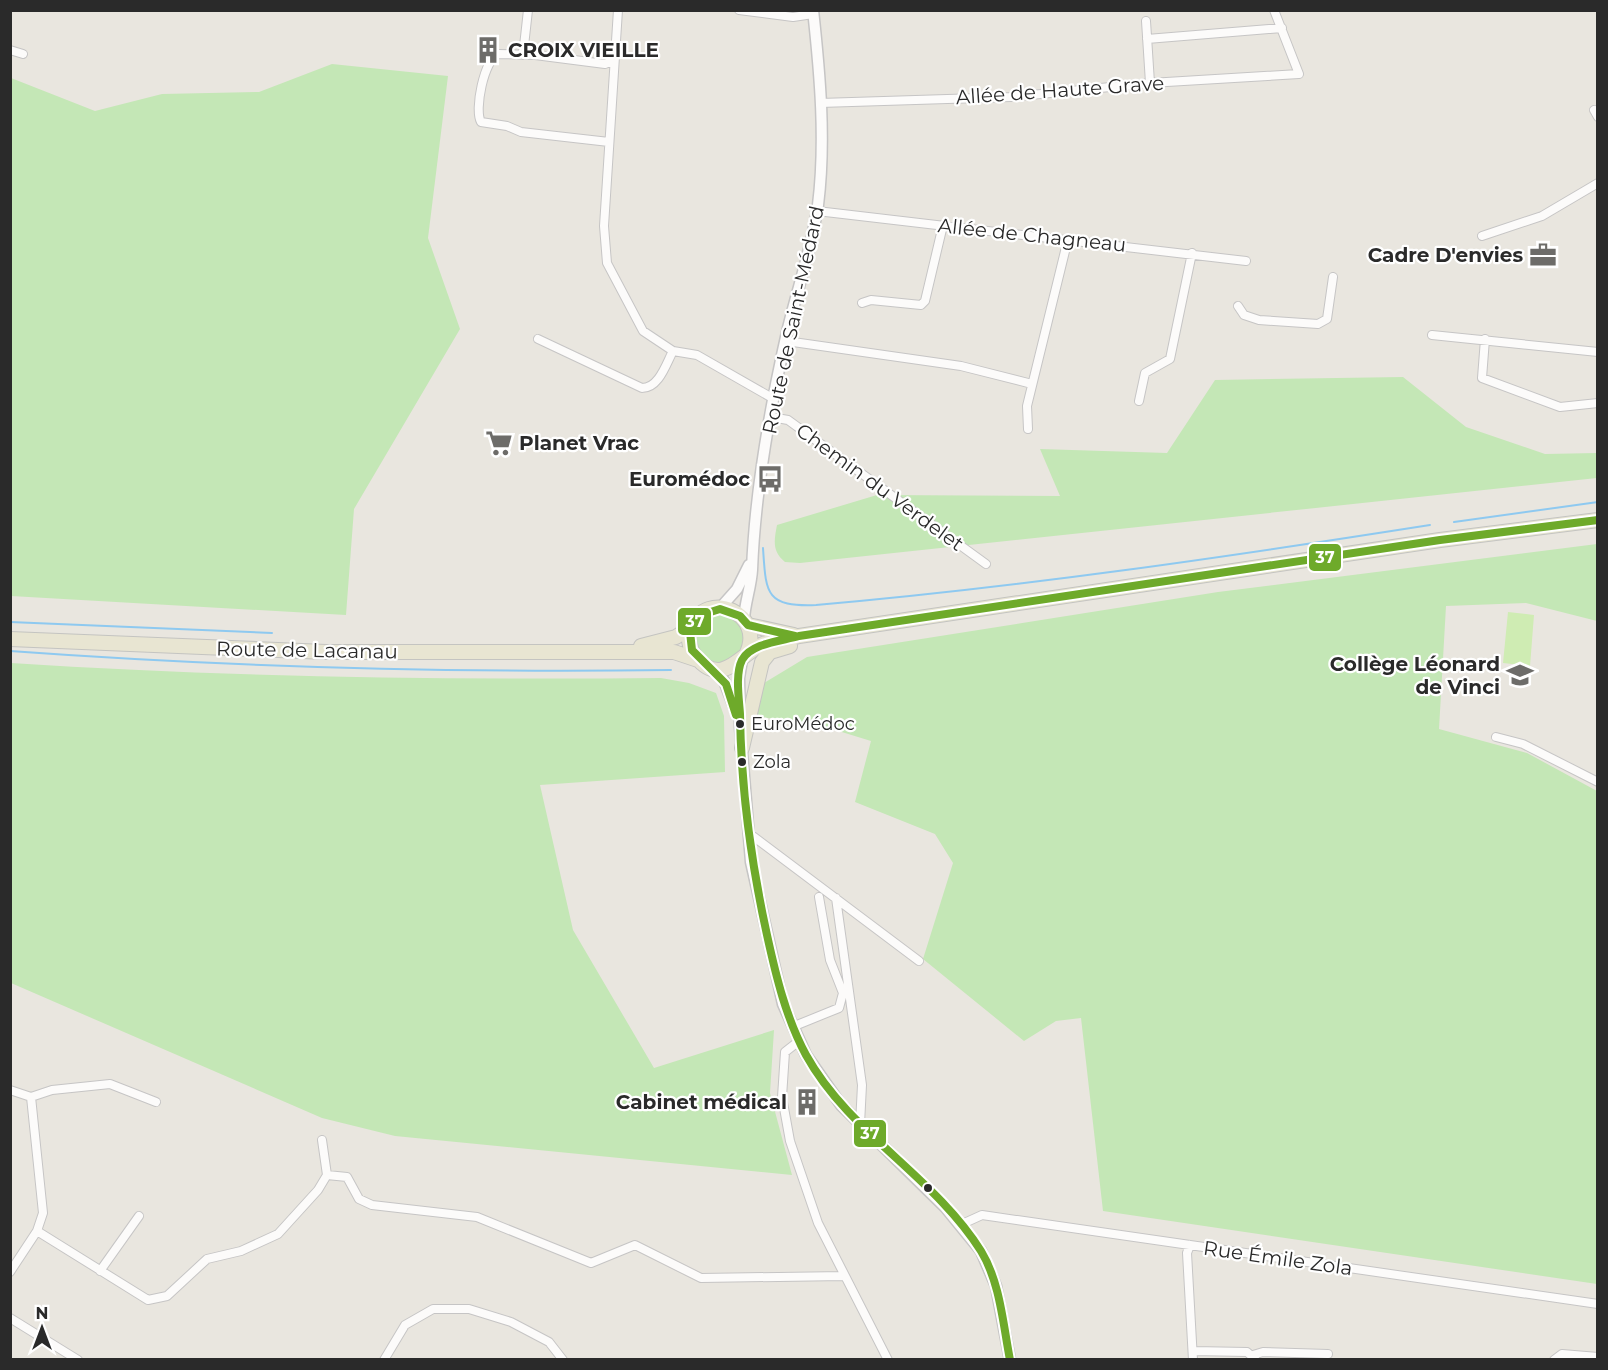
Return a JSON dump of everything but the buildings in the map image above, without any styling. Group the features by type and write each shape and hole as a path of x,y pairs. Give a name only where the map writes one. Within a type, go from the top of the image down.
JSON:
{"main road":[{"path":"712,668 730,668 764,644 799,636 1440,540 1598,520"},
{"path":"721,607 734,610 746,622 751,640 744,657"},
{"name":"Route de Lacanau","path":"603,652 676,637 692,626 700,614 721,607"},
{"path":"746,622 799,636"},
{"path":"692,626 690,645 698,660"},
{"path":"742,748 760,669 770,652 877,626"},
{"name":"Route de Lacanau","path":"10,639 326,652 674,652 698,660 712,668"}],"street":[{"path":"523,55 528,10"},
{"path":"618,10 604,226 608,263 643,331 673,351 697,355 774,399"},
{"path":"739,10 793,17 813,12"},
{"path":"1147,39 1281,28 1274,10"},
{"name":"Route de Saint-Médard","path":"746,622 753,530 774,399 817,211 822,144 813,12"},
{"path":"1146,21 1150,83"},
{"name":"Allée de Haute Grave","path":"820,103 1011,97 1150,83 1299,74 1281,28"},
{"path":"10,50 22,54"},
{"path":"609,142 521,132 507,126 482,122 478,117 482,85 492,57 498,54 604,64 614,60"},
{"path":"1482,236 1542,216 1598,183"},
{"name":"Allée de Chagneau","path":"817,211 1246,261"},
{"path":"862,303 871,300 921,305 925,301 943,225"},
{"path":"1029,429 1027,406 1068,239"},
{"path":"1139,401 1145,373 1170,359 1192,253"},
{"path":"1238,306 1244,315 1259,320 1318,324 1327,319 1333,277"},
{"path":"1432,335 1598,352"},
{"path":"538,339 642,388 653,385 673,351"},
{"path":"1485,339 1482,378 1560,407 1598,404"},
{"path":"786,341 961,366 1032,384"},
{"name":"Chemin du Verdelet","path":"771,417 788,420 986,564"},
{"name":"Route de Saint-Médard","path":"721,607 737,589 752,557"},
{"path":"744,657 740,678 740,727 748,836 756,891 779,990 792,1027 835,1097 975,1240 990,1268 1010,1359"},
{"path":"712,668 730,694 740,727"},
{"path":"1496,737 1523,744 1598,782"},
{"path":"748,836 754,837 919,961"},
{"path":"792,1027 839,1008 843,1001 843,993 830,960 819,897"},
{"path":"836,898 862,1085 860,1124"},
{"path":"799,1041 785,1052 782,1097 790,1141 819,1223 888,1359"},
{"path":"10,1090 31,1097 52,1090 111,1084 156,1102"},
{"path":"10,1272 38,1231 43,1213 31,1097"},
{"path":"38,1231 148,1300 167,1296 207,1259 240,1251 278,1234 318,1190 327,1175 322,1140"},
{"path":"327,1175 347,1177 359,1199 372,1205 477,1217 591,1263 634,1245 701,1278 844,1276"},
{"name":"Rue Émile Zola","path":"960,1225 982,1215 1598,1304"},
{"path":"99,1271 139,1216"},
{"path":"1190,1245 1187,1253 1193,1355 1247,1352 1255,1357 1263,1352 1328,1354"},
{"path":"384,1359 405,1325 433,1309 469,1309 511,1322 549,1342 563,1359"},
{"path":"10,1318 78,1359"},
{"path":"1554,1359 1562,1354 1598,1357"}],"green space":[{"path":"332,64 448,76 428,238 460,329 354,509 346,615 11,596 11,78 95,111 162,94 259,92"},
{"path":"1403,377 1466,427 1545,454 1597,453 1597,478 800,563 785,562 776,550 777,525 877,495 1060,496 1040,449 1167,453 1215,380"},
{"path":"1597,544 1597,621 1526,603 1446,606 1439,729 1527,753 1597,791 1597,1284 1103,1211 1081,1018 1056,1021 1024,1041 923,959 953,863 935,834 855,802 871,741 832,729 756,716 764,683 807,657 1218,592"},
{"path":"1508,612 1534,615 1530,666 1503,663"},
{"path":"719,614 737,621 744,639 737,657 719,664 701,657 694,639 701,621"},
{"path":"11,663 173,672 336,676 661,678 689,683 716,693 724,716 725,772 540,785 573,930 654,1068 774,1030 770,1093 792,1175 395,1136 322,1118 11,983"}],"waterway":[{"path":"1454,522 1598,502"},
{"path":"763,548 765,576 772,594 778,600 787,603 816,605 1124,570 1430,525"},
{"path":"10,622 272,633"},
{"path":"10,651 340,668 506,671 671,670"}],"transit line":[{"name":"37","path":"1010,1360 997,1290 981,1251 962,1224 940,1200 868,1132 824,1083 806,1055 787,1012 767,935 748,825 742,770 738,687 740,666 746,654 760,646 799,636 1440,540 1598,520"},
{"name":"37","path":"736,715 726,684 692,650 690,632 694,622 701,615 720,609 740,616 748,625 795,636"}],"place":[{"name":"CROIX VIEILLE","path":"488,50"},
{"name":"Cadre D'envies","path":"1543,255"},
{"name":"Planet Vrac","path":"499,443"},
{"name":"Euromédoc","path":"770,479"},
{"name":"Collège Léonard de Vinci","path":"1520,675"},
{"name":"EuroMédoc","path":"740,724"},
{"name":"Zola","path":"742,762"},
{"name":"Cabinet médical","path":"807,1102"}]}
